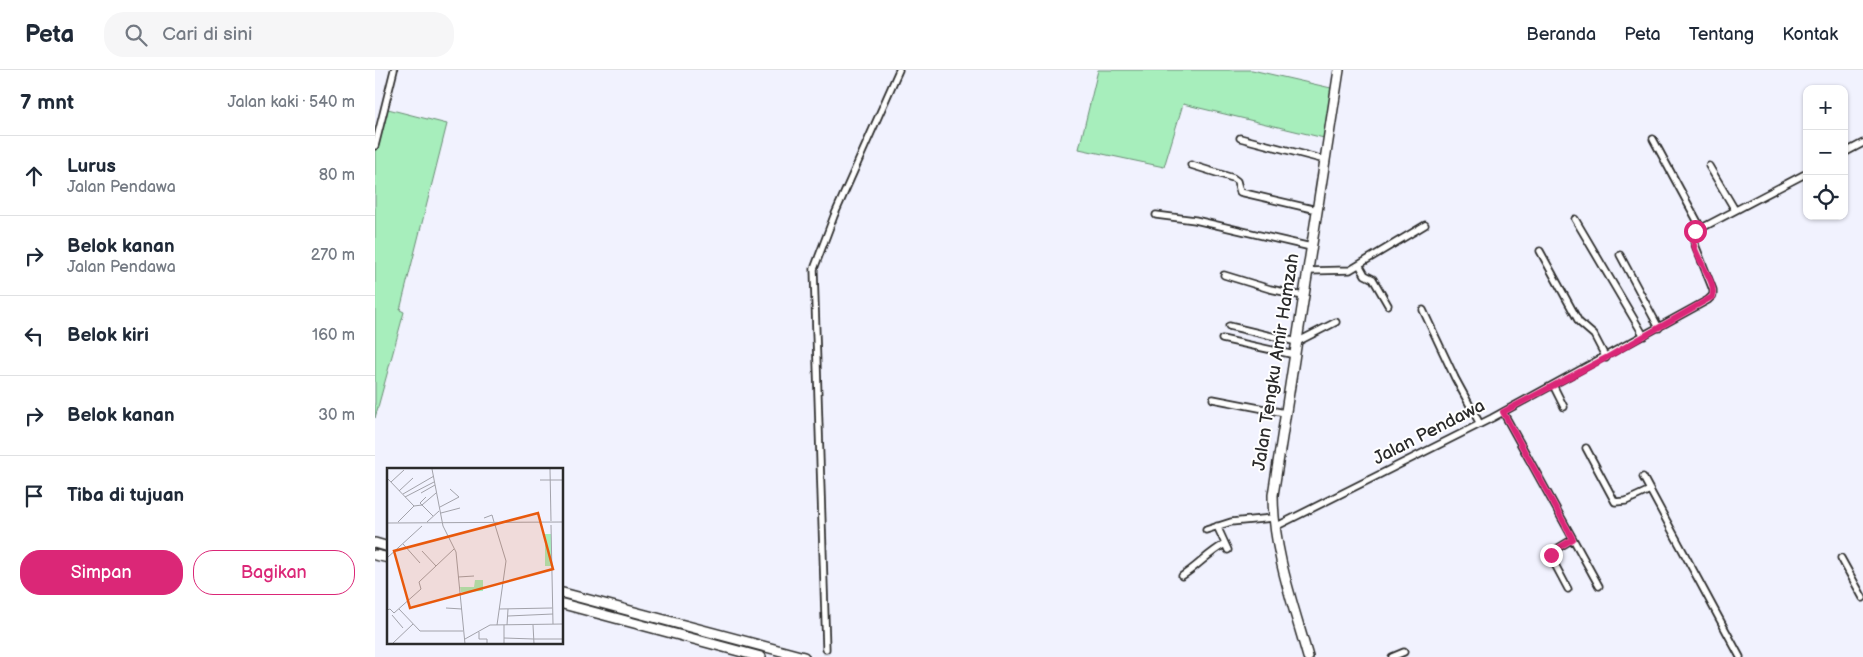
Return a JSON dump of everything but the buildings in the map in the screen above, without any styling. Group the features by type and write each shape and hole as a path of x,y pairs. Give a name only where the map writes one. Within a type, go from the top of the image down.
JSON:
{"highway":[{"name":"Jalan Tengku Amir Hamzah","path":"1308,657 1274,523 1273,487 1339,70"},
{"path":"564,593 804,657"},
{"path":"564,604 761,657"}],"street":[{"path":"375,146 394,70"},
{"path":"825,649 814,269 834,216 899,70"},
{"path":"1240,138 1325,160"},
{"path":"1653,139 1701,228 1803,175"},
{"path":"1848,151 1863,143"},
{"path":"1191,165 1233,178 1237,181 1240,192 1317,210"},
{"path":"1709,166 1735,210"},
{"path":"1156,215 1195,220 1311,247"},
{"path":"1575,219 1644,336"},
{"path":"1308,271 1345,271 1360,266 1425,225"},
{"name":"Jalan Pendawa","path":"1274,523 1480,424 1606,358 1704,303 1713,295 1693,238 1695,231 1701,228"},
{"path":"1539,251 1579,322 1594,335 1606,358"},
{"path":"1620,255 1659,328"},
{"path":"1360,266 1365,275 1373,280 1388,304"},
{"path":"1224,274 1271,289 1303,296"},
{"path":"1423,310 1455,378 1480,424"},
{"path":"1229,326 1297,342 1336,322"},
{"path":"1222,339 1295,355"},
{"path":"1553,385 1564,407"},
{"path":"1213,399 1285,413"},
{"path":"1503,412 1599,586"},
{"path":"1586,448 1615,502 1627,501 1650,490"},
{"path":"1643,477 1740,657"},
{"path":"1206,530 1238,520 1274,523"},
{"path":"1182,576 1196,567 1210,552 1226,547 1217,526"},
{"path":"1568,589 1551,557 1553,551 1573,539"},
{"path":"1841,558 1863,598"},
{"path":"1392,657 1404,652"}],"green space":[{"path":"1098,70 1252,70 1331,88 1324,138 1183,104 1164,167 1079,149"},
{"path":"384,108 447,124 400,310 404,312 375,418 375,146"}],"tunnel":[{"path":"826,649 826,657"}],"route":[{"path":"1551,555 1553,551 1573,539 1503,412 1606,358 1712,297 1714,293 1712,287 1695,247 1693,236 1695,231"}]}
